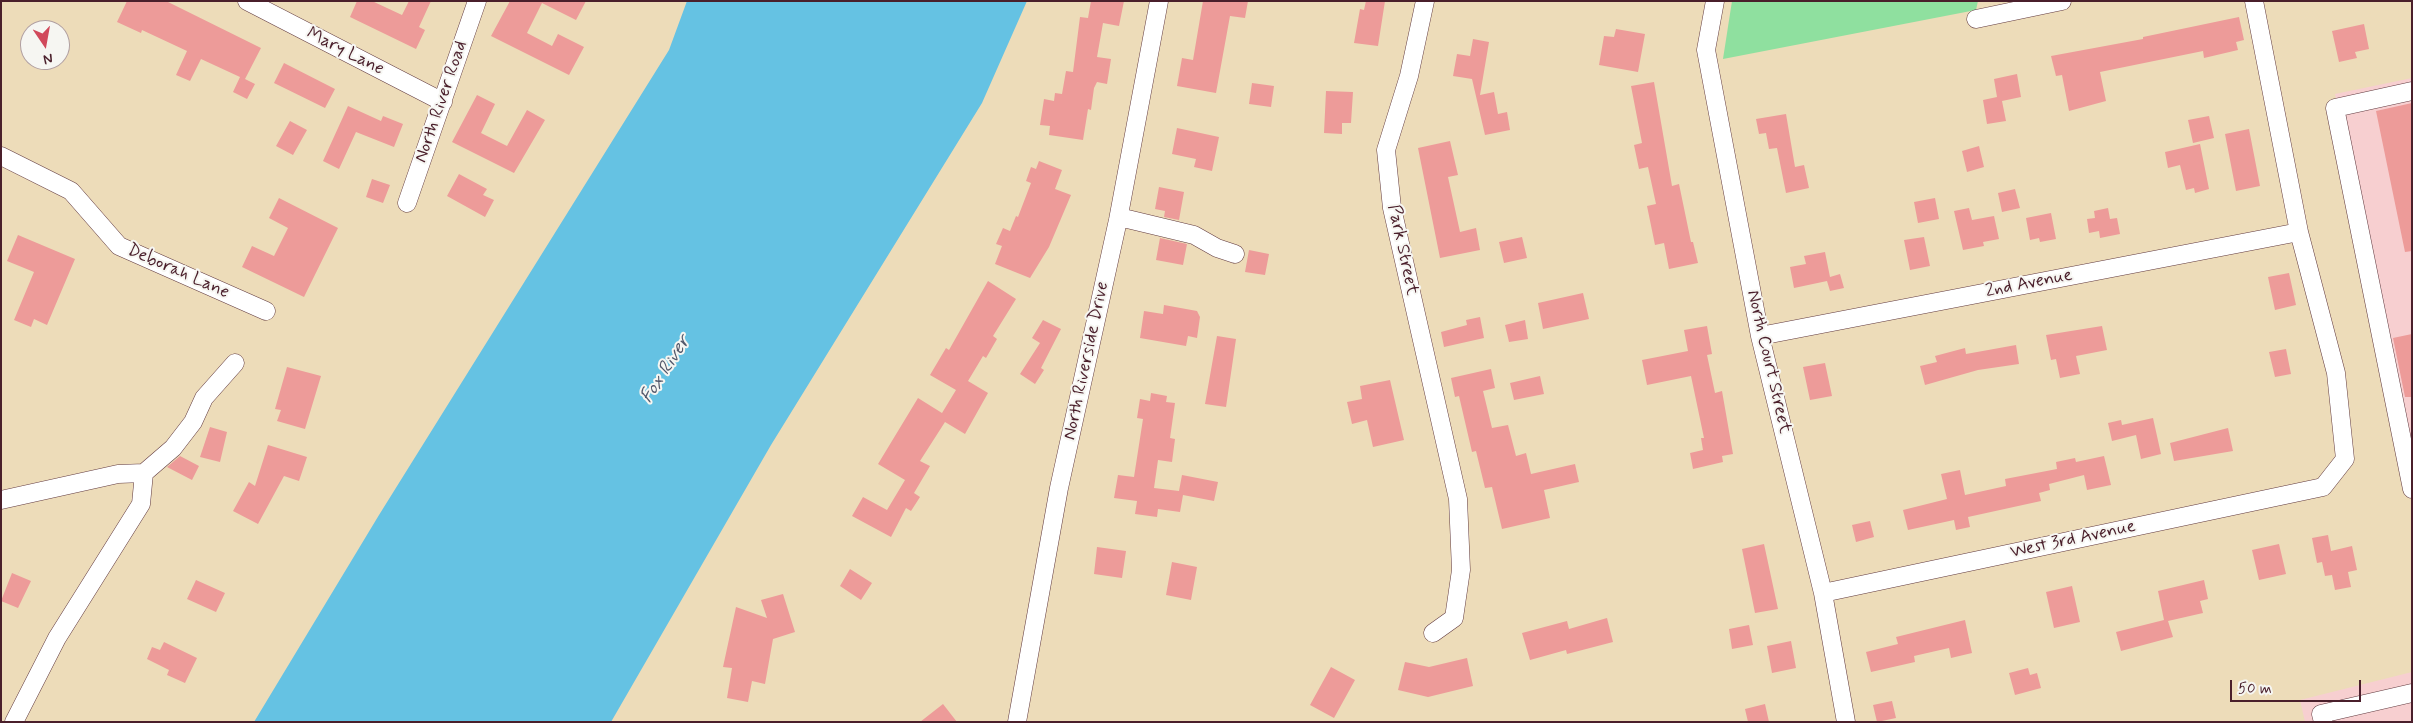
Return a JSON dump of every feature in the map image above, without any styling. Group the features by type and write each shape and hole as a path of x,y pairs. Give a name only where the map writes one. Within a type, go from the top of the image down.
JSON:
{"street":[{"name":"Mary Lane","path":"247,1 443,102"},
{"name":"North River Road","path":"407,203 477,1"},
{"name":"North Riverside Drive","path":"1017,722 1059,488 1118,217 1159,1"},
{"name":"Park Street","path":"1425,1 1409,76 1386,150 1392,208 1458,500 1461,570 1454,618 1433,633"},
{"name":"North Court Street","path":"1715,1 1706,50 1760,336 1823,593 1846,722"},
{"path":"1976,19 2006,7 2062,1"},
{"path":"2254,1 2298,232"},
{"path":"2412,91 2335,108 2412,489"},
{"name":"Deborah Lane","path":"1,156 71,191 119,246 266,311"},
{"path":"1118,217 1194,235 1217,248 1235,254"},
{"name":"2nd Avenue","path":"1760,336 2298,232"},
{"name":"West 3rd Avenue","path":"1823,593 2323,487 2345,459 2336,373 2298,232"},
{"path":"1,500 118,474 144,473 173,448 193,422 204,398 235,363"},
{"path":"14,722 57,638 141,504 144,473"},
{"path":"2323,722 2321,714 2412,693"}],"shaded area":[{"path":"2412,78 2412,498 2335,94"},
{"path":"2412,672 2412,722 2305,722 2300,700"}],"green space":[{"path":"1732,1 1978,1 1976,10 1723,59"}],"water":[{"name":"Fox River","path":"687,1 1027,1 982,103 771,445 611,722 254,722 379,515 669,50"}],"building":[{"path":"127,1 166,1 261,48 245,79 255,84 247,99 233,92 240,77 201,59 190,81 176,75 187,51 142,30 141,33 117,22"},
{"path":"357,1 372,1 402,15 409,1 431,1 419,27 425,30 416,49 350,17"},
{"path":"510,1 586,1 576,20 542,3 527,33 552,46 558,34 584,47 569,75 491,36"},
{"path":"1091,1 1124,1 1119,26 1103,23 1097,57 1111,59 1107,84 1097,82 1094,88 1091,110 1088,109 1083,140 1049,135 1050,126 1040,125 1044,99 1054,101 1055,93 1062,94 1066,71 1073,72 1080,17 1088,18"},
{"path":"1203,1 1248,1 1245,18 1230,16 1216,93 1177,86 1182,58 1193,60"},
{"path":"1366,1 1385,1 1378,46 1354,43 1360,9 1364,10"},
{"path":"2239,17 2244,40 2236,42 2238,50 2204,58 2203,51 2100,72 2106,101 2069,111 2062,75 2056,76 2051,56 2143,39 2143,37"},
{"path":"2364,24 2369,49 2355,52 2357,58 2339,62 2332,31"},
{"path":"1616,29 1645,34 1638,72 1599,65 1604,36 1614,37"},
{"path":"1473,39 1489,42 1480,95 1494,92 1498,114 1507,112 1510,130 1485,135 1472,79 1453,76 1457,54 1470,56"},
{"path":"284,63 335,89 325,108 274,83"},
{"path":"2017,74 2021,97 2002,101 2006,121 1987,124 1983,100 1997,97 1994,79"},
{"path":"1654,82 1672,186 1679,184 1691,242 1693,242 1698,263 1669,269 1664,243 1655,245 1647,206 1656,204 1648,167 1639,169 1634,145 1642,143 1631,86"},
{"path":"1252,83 1274,86 1271,107 1249,104"},
{"path":"1326,91 1353,92 1351,123 1342,123 1342,134 1324,133"},
{"path":"477,95 495,104 481,133 507,146 527,110 545,120 514,173 452,142"},
{"path":"2412,103 2412,251 2405,252 2376,111"},
{"path":"348,106 381,121 383,116 403,124 394,147 356,132 339,169 323,161"},
{"path":"1786,114 1795,167 1804,165 1809,188 1786,193 1777,148 1769,149 1766,133 1759,134 1756,119"},
{"path":"2209,116 2214,138 2193,143 2188,120"},
{"path":"290,121 307,130 293,155 276,146"},
{"path":"1177,128 1219,137 1212,171 1194,167 1196,159 1172,154"},
{"path":"2249,129 2260,186 2236,191 2225,134"},
{"path":"1450,141 1458,175 1448,177 1460,232 1476,228 1480,250 1440,258 1418,148"},
{"path":"2200,144 2209,189 2195,193 2194,188 2186,190 2180,165 2168,168 2165,152"},
{"path":"1979,146 1984,167 1967,172 1962,151"},
{"path":"1039,161 1062,170 1055,189 1071,195 1049,247 1030,278 995,264 1002,246 996,244 1003,228 1010,231 1016,216 1018,217 1031,183 1026,181 1031,167 1036,169"},
{"path":"459,174 487,189 483,195 494,200 485,217 447,196"},
{"path":"372,179 390,185 383,203 366,197"},
{"path":"1159,187 1184,192 1179,220 1164,217 1165,211 1155,209"},
{"path":"2015,189 2020,208 2002,212 1998,193"},
{"path":"279,198 338,228 304,297 242,267 252,246 274,256 288,228 269,218"},
{"path":"1935,198 1939,219 1918,223 1914,202"},
{"path":"1969,208 1972,220 1994,216 1999,239 1983,242 1984,246 1963,250 1954,211"},
{"path":"2108,208 2110,219 2117,218 2120,234 2100,238 2099,231 2089,233 2087,219 2095,218 2094,211"},
{"path":"2051,213 2056,239 2040,242 2039,238 2030,240 2026,218"},
{"path":"18,235 75,259 47,325 34,319 31,327 14,320 34,272 7,261"},
{"path":"1522,237 1527,258 1504,263 1499,242"},
{"path":"1924,237 1930,266 1910,270 1904,240"},
{"path":"1160,238 1187,244 1183,265 1156,260"},
{"path":"1249,250 1269,254 1265,275 1245,272"},
{"path":"1825,252 1830,277 1840,274 1844,288 1830,291 1827,281 1794,288 1790,267 1806,264 1804,256"},
{"path":"2289,273 2296,305 2275,310 2268,277"},
{"path":"988,281 1016,299 993,336 997,339 986,358 983,356 968,381 988,393 965,434 945,422 920,461 930,466 914,493 920,497 911,511 906,508 891,537 852,516 863,497 887,510 905,480 878,464 918,398 942,413 956,390 930,375 946,348 949,350"},
{"path":"1583,293 1589,319 1543,329 1538,303"},
{"path":"1164,305 1197,311 1200,317 1197,338 1188,336 1186,346 1140,338 1144,311 1163,314"},
{"path":"1480,317 1484,338 1444,347 1441,332 1467,325 1466,320"},
{"path":"1043,320 1061,329 1041,368 1044,370 1035,384 1020,374 1040,343 1032,338"},
{"path":"1525,320 1528,339 1509,342 1505,325"},
{"path":"1707,326 1712,354 1707,355 1715,393 1722,391 1733,454 1722,456 1723,462 1693,469 1690,453 1703,450 1701,438 1704,438 1691,376 1647,385 1642,360 1688,351 1684,330"},
{"path":"2102,326 2107,350 2076,356 2080,374 2060,378 2056,359 2051,360 2046,335"},
{"path":"2412,334 2412,397 2405,397 2393,338"},
{"path":"1217,336 1236,339 1226,407 1205,404"},
{"path":"2016,345 2019,364 1978,370 1925,385 1920,366 1937,362 1935,356 1965,348 1966,354"},
{"path":"2286,349 2291,374 2275,377 2269,352"},
{"path":"1825,363 1832,396 1810,400 1803,367"},
{"path":"287,367 321,376 305,429 277,421 281,410 275,409"},
{"path":"1491,369 1495,388 1483,391 1492,428 1508,425 1516,456 1526,453 1531,474 1575,464 1579,482 1544,490 1550,518 1502,529 1492,487 1485,488 1476,451 1472,452 1459,396 1455,397 1451,378"},
{"path":"1540,376 1544,394 1514,400 1510,383"},
{"path":"1390,380 1404,440 1373,447 1367,420 1352,424 1347,402 1362,399 1360,386"},
{"path":"1151,393 1167,396 1166,402 1175,403 1170,438 1175,439 1172,462 1158,460 1154,488 1179,491 1182,475 1218,482 1214,501 1183,495 1180,512 1158,509 1157,517 1135,514 1137,501 1114,498 1118,475 1134,477 1143,419 1137,418 1140,399 1150,401"},
{"path":"2153,418 2161,454 2141,459 2136,435 2112,441 2108,423 2121,420 2122,425"},
{"path":"210,427 227,432 220,462 200,457"},
{"path":"2228,428 2233,451 2174,461 2170,443"},
{"path":"268,445 307,457 299,481 284,476 258,524 233,511 249,482 255,486"},
{"path":"180,456 199,466 192,480 167,467"},
{"path":"2104,456 2111,485 2087,490 2084,475 2049,484 2050,490 2039,493 2041,501 1968,517 1970,527 1956,530 1954,520 1908,530 1903,510 1947,499 1941,474 1960,470 1965,495 2006,486 2005,479 2057,469 2056,462 2075,458 2076,462"},
{"path":"1870,521 1874,537 1856,542 1852,525"},
{"path":"2328,535 2331,551 2352,546 2357,570 2348,572 2351,587 2335,590 2332,575 2325,576 2322,562 2317,563 2312,538"},
{"path":"1764,544 1778,609 1755,613 1742,549"},
{"path":"2279,544 2286,574 2259,580 2252,550"},
{"path":"1097,547 1126,551 1122,578 1094,574"},
{"path":"1172,562 1197,567 1191,600 1166,595"},
{"path":"850,569 872,583 861,600 840,586"},
{"path":"12,573 31,581 18,608 1,601"},
{"path":"196,580 225,593 216,612 187,599"},
{"path":"2204,580 2208,599 2200,601 2203,613 2168,621 2173,637 2121,651 2116,632 2164,620 2158,591"},
{"path":"2072,586 2080,622 2054,628 2046,592"},
{"path":"783,594 795,632 773,639 765,684 752,681 748,702 727,698 732,668 723,667 736,607 767,618 761,600"},
{"path":"1607,618 1613,642 1567,654 1566,650 1530,660 1522,633 1567,621 1569,629"},
{"path":"1965,620 1972,653 1951,658 1949,648 1914,656 1915,662 1871,672 1866,652 1898,644 1896,637"},
{"path":"1749,625 1753,645 1732,649 1729,629"},
{"path":"1791,641 1796,668 1772,673 1767,646"},
{"path":"164,642 197,658 185,683 167,675 169,670 147,659 152,647 160,650"},
{"path":"1467,658 1473,686 1428,697 1398,690 1405,662 1429,667"},
{"path":"1331,667 1355,680 1334,718 1310,705"},
{"path":"2028,668 2030,675 2037,673 2041,688 2015,695 2009,673"},
{"path":"1892,701 1896,718 1877,722 1873,705"},
{"path":"943,704 957,722 920,722"},
{"path":"1765,704 1769,722 1748,722 1745,709"}]}
